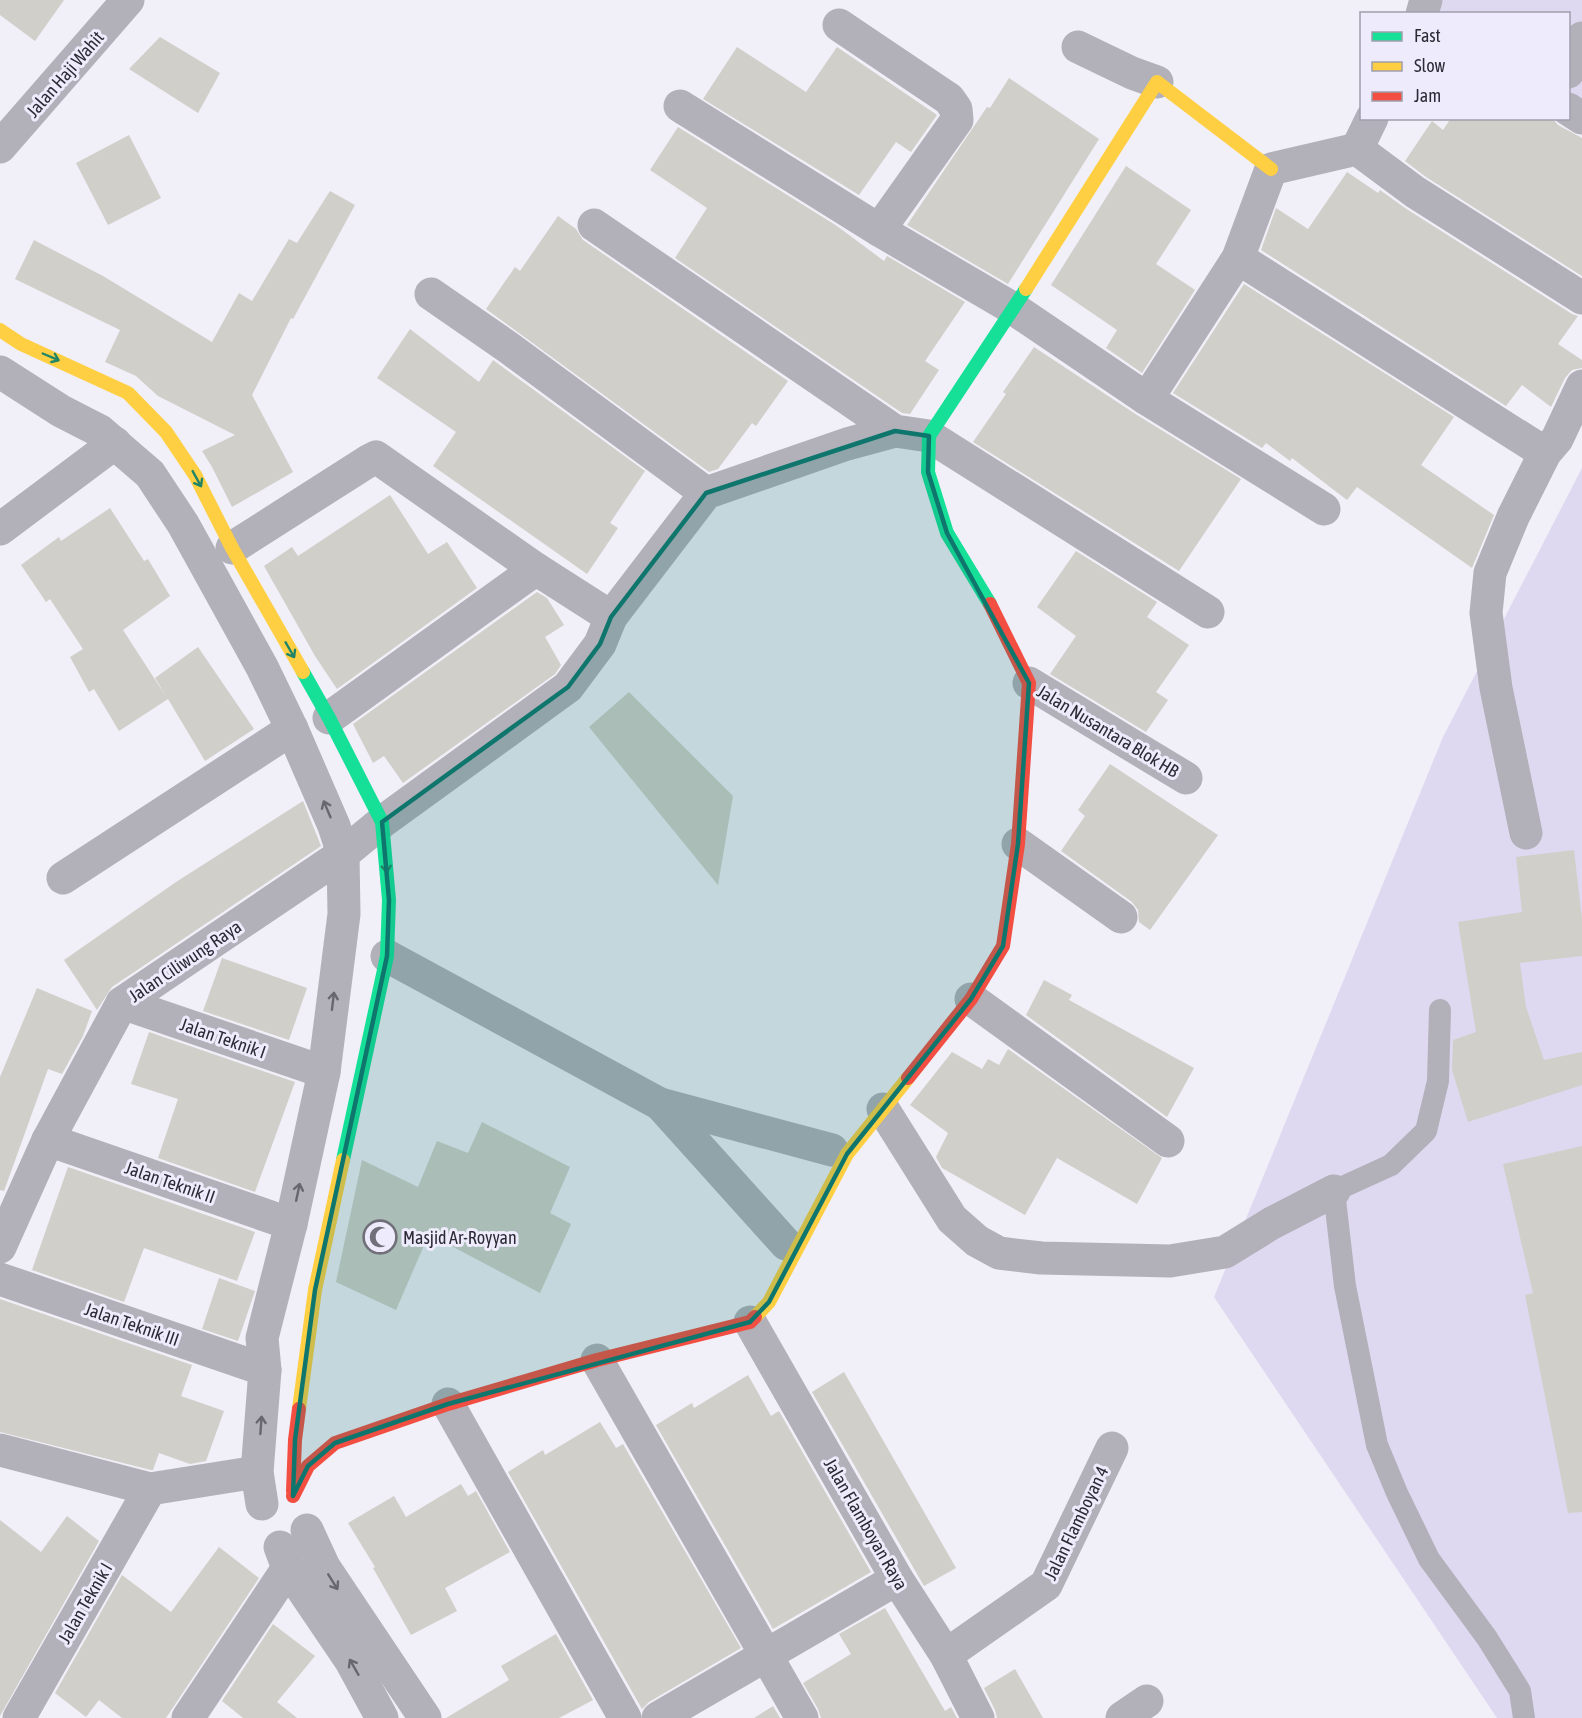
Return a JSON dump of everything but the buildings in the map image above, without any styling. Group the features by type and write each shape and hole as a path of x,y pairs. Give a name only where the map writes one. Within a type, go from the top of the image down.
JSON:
{"street":[{"name":"Jalan Haji Wahit","path":"0,147 128,0"},
{"path":"839,25 949,99 956,109 957,120 879,230"},
{"path":"1570,69 1582,38"},
{"path":"1078,47 1132,73 1157,82 1271,169"},
{"path":"382,1718 351,1661 284,1557 260,1534 256,1518 278,1500 308,1466 335,1443 448,1404 597,1360 752,1326 769,1302 847,1154 971,999 1003,946 1018,843 1029,683 989,601 947,532 928,472 929,436 1014,309 1157,82"},
{"path":"680,105 879,230 1014,309 1147,399 1324,509"},
{"path":"1357,149 1371,120"},
{"path":"1271,169 1357,149 1415,192 1582,298"},
{"path":"1147,399 1238,258 1271,169"},
{"path":"594,225 895,431"},
{"path":"1238,258 1545,453"},
{"path":"432,294 706,493 848,444 895,431 929,436 1208,612"},
{"path":"0,330 21,344 128,393 166,432 195,475 232,548 329,718 382,822 389,900 387,956 315,1290 295,1440 278,1500"},
{"path":"0,372 61,411 100,431 150,474 183,524 232,610 292,729 334,826 343,854 344,914 324,1072 291,1224 262,1338 265,1370 257,1472 278,1500 305,1507 307,1530 324,1567 425,1718"},
{"path":"1526,832 1496,688 1486,613 1490,573 1513,516 1545,453 1557,439 1582,386"},
{"path":"0,529 115,443"},
{"path":"232,548 376,458 536,569 611,617"},
{"name":"Jalan Ciliwung Raya","path":"0,1247 48,1140 122,1003 343,854 382,822 568,687 600,644 611,617 706,493"},
{"path":"329,718 536,569"},
{"name":"Jalan Nusantara Blok HB","path":"1029,683 1186,778"},
{"path":"63,878 292,729"},
{"path":"1018,843 1121,917"},
{"path":"387,956 660,1104 832,1150"},
{"path":"971,999 1168,1140"},
{"name":"Jalan Teknik I","path":"122,1003 324,1072"},
{"path":"660,1104 786,1244"},
{"path":"884,1109 952,1219 977,1241 999,1253 1041,1258 1170,1261 1225,1252 1272,1223 1334,1191"},
{"name":"Jalan Teknik II","path":"48,1140 291,1224"},
{"name":"Jalan Teknik III","path":"0,1279 265,1370"},
{"name":"Jalan Flamboyan Raya","path":"752,1326 897,1579 946,1655 978,1718"},
{"path":"597,1360 802,1718"},
{"path":"448,1404 626,1718"},
{"name":"Jalan Flamboyan 4","path":"946,1655 1046,1585 1112,1448"},
{"path":"0,1450 150,1489 257,1472"},
{"name":"Jalan Teknik I","path":"0,1708 19,1718 150,1489"},
{"path":"188,1718 284,1557 307,1530"},
{"path":"658,1718 897,1579"}],"lane":[{"path":"1440,1011 1438,1081 1426,1131 1391,1165 1334,1191 1345,1286 1377,1445 1429,1559 1487,1638 1520,1691 1524,1718"}],"highlighted area":[{"path":"895,431 929,436 928,472 947,533 1029,683 1018,844 1003,946 971,999 847,1154 769,1302 750,1322 448,1404 335,1443 308,1466 293,1496 295,1440 315,1290 387,956 389,900 382,822 568,687 600,644 611,617 706,493"}],"shaded area":[{"path":"1412,0 1582,0 1582,116 1570,107 1570,12 1435,12"},
{"path":"1582,468 1582,1718 1497,1718 1214,1297 1443,737"}],"traffic: fast":[{"path":"990,604 947,533 928,472 929,436 1026,289"},
{"path":"303,672 382,822 389,900 387,956 343,1160"}],"traffic: slow":[{"path":"1026,289 1157,82 1271,169"},
{"path":"0,330 21,344 128,393 166,432 195,475 232,548 303,672"},
{"path":"755,1317 769,1302 847,1154 908,1078"},
{"path":"299,1409 315,1290 343,1160"}],"traffic: jam":[{"path":"908,1078 971,999 1003,946 1018,844 1029,683 990,604"},
{"path":"293,1496 308,1466 335,1443 448,1404 597,1360 750,1322 755,1317"},
{"path":"293,1491 299,1409"}],"place":[{"name":"Masjid Ar-Royyan","path":"380,1237"}]}
